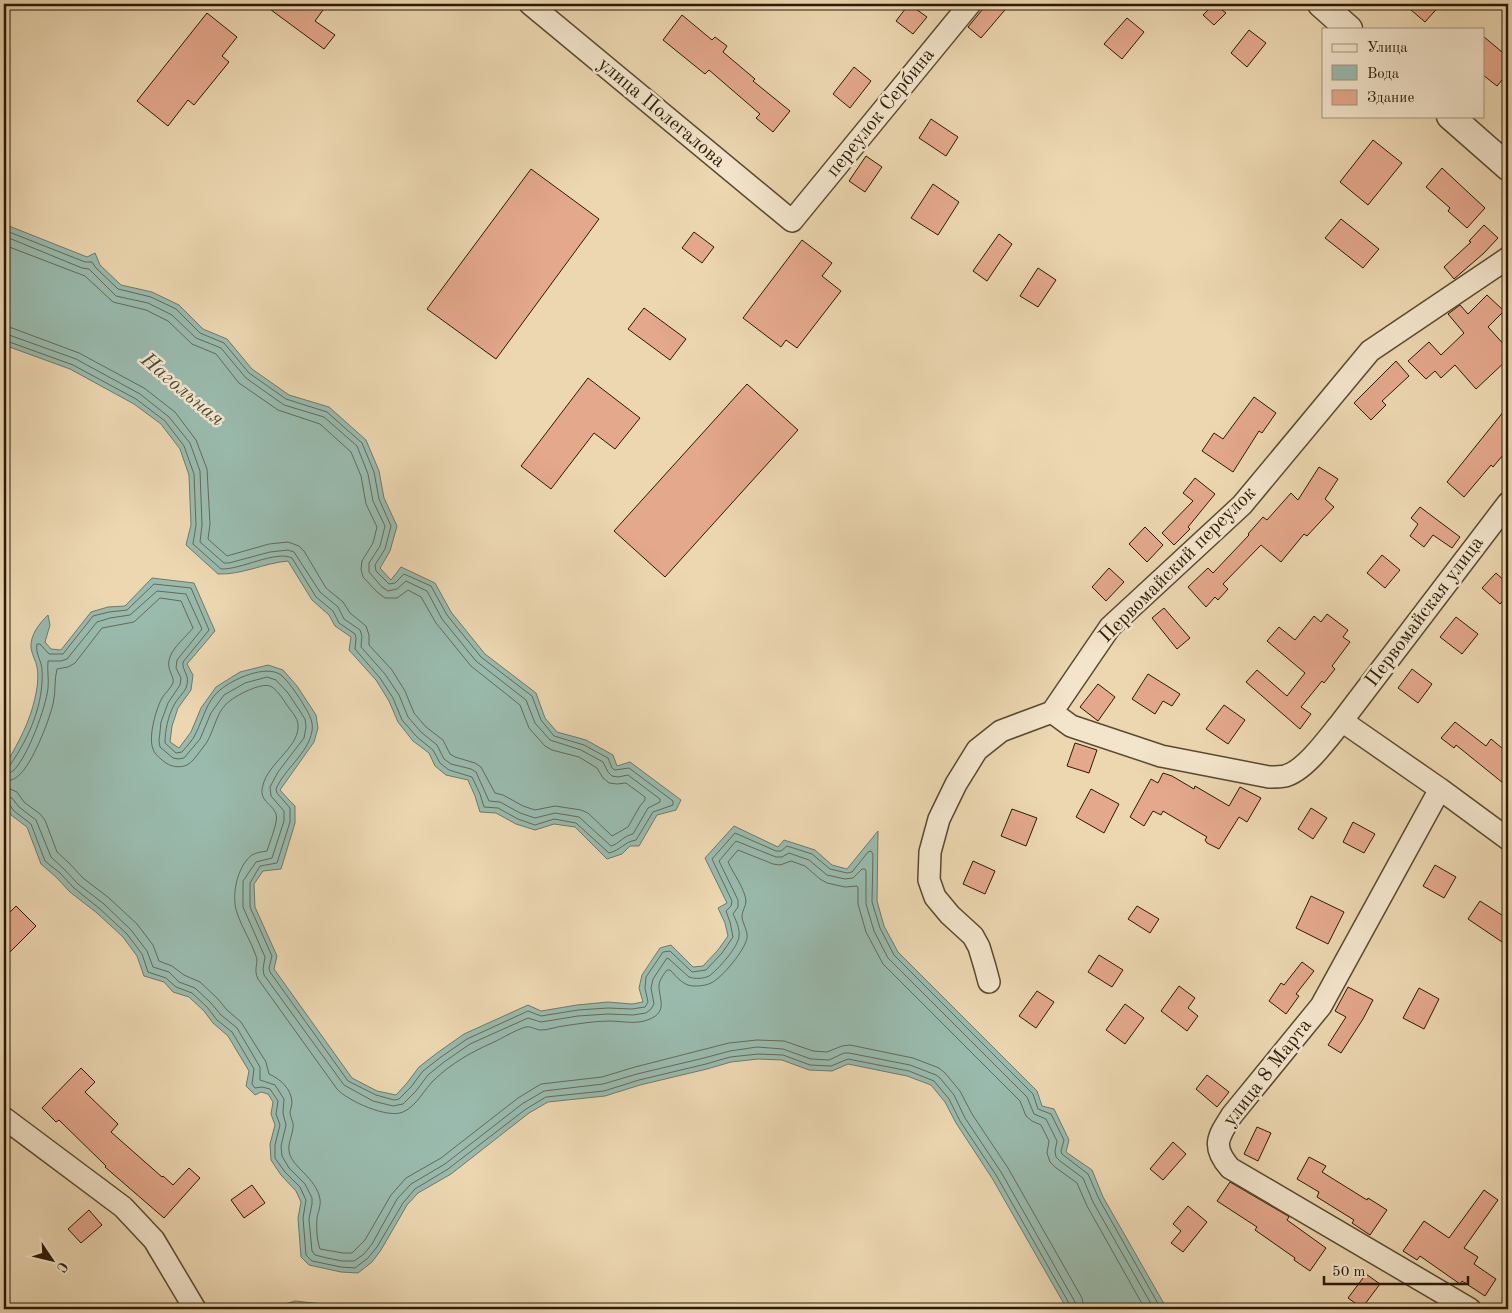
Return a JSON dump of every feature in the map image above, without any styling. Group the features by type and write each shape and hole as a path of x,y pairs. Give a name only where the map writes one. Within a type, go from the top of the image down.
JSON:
{"street":[{"name":"улица Полегалова","path":"530,4 792,222"},
{"name":"переулок Сербина","path":"792,222 970,4"},
{"path":"1321,4 1348,28"},
{"path":"1452,118 1508,167"},
{"name":"Первомайский переулок","path":"1052,712 1110,627 1242,505 1370,351 1508,258"},
{"name":"Первомайская улица","path":"1052,712 1071,726 1161,756 1268,777 1285,776 1298,769 1315,754 1342,721 1508,503"},
{"path":"989,982 986,967 973,936 934,897 929,880 930,852 939,819 956,784 977,750 1001,731 1052,712"},
{"path":"1342,721 1440,788 1508,839"},
{"name":"улица 8 Марта","path":"1440,788 1321,1006 1232,1115 1221,1132 1218,1147 1222,1158 1230,1168 1470,1309"},
{"path":"4,1118 123,1207 154,1240 195,1309"}],"water":[{"name":"Нагольная","path":"4,224 87,257 95,253 100,265 121,285 152,292 179,305 203,329 227,339 252,369 289,395 329,407 366,440 379,471 384,498 397,526 390,551 380,568 391,580 401,567 435,583 451,612 485,654 536,693 545,718 557,732 586,740 613,755 617,766 630,762 681,800 676,810 657,815 639,846 630,846 622,854 607,859 575,827 554,824 535,830 516,824 496,813 480,812 468,780 446,775 435,766 429,753 413,741 398,722 389,701 376,680 349,650 351,637 335,626 329,615 312,600 288,561 236,573 218,574 186,545 191,525 189,475 180,449 161,424 134,404 70,369 4,345"},
{"path":"152,578 194,583 215,631 187,664 193,675 191,690 178,708 172,726 170,742 179,748 191,732 201,708 216,687 240,672 268,665 283,670 297,686 316,715 318,728 314,742 280,790 295,806 295,823 281,869 263,871 254,884 255,907 277,956 274,969 352,1078 377,1091 396,1095 419,1067 464,1034 528,1005 541,1011 608,1002 632,1004 643,1002 639,988 642,975 660,948 671,945 693,967 703,966 728,936 725,923 718,908 727,903 705,858 734,826 778,847 784,840 815,850 832,865 847,869 878,831 877,901 884,926 898,952 1037,1091 1042,1106 1054,1109 1069,1140 1066,1152 1092,1170 1103,1197 1167,1309 1067,1309 992,1178 956,1123 945,1102 931,1085 907,1076 848,1064 832,1071 809,1070 782,1060 758,1059 731,1062 640,1085 605,1096 548,1102 529,1113 451,1174 418,1193 407,1205 372,1262 358,1273 341,1272 309,1265 301,1257 298,1218 301,1202 296,1191 281,1175 271,1160 270,1144 275,1125 271,1114 273,1102 268,1094 261,1092 255,1095 246,1086 249,1071 228,1036 213,1023 204,1011 189,997 173,992 164,982 144,976 137,956 123,937 70,892 41,864 27,827 11,815 4,805 4,762 7,762 16,747 33,707 38,671 31,643 41,622 48,615 50,625 45,642 51,649 61,650 91,612 108,607 125,606"},
{"path":"295,1301 331,1305 344,1309 280,1309 281,1305"}],"building":[{"path":"263,4 315,4 323,10 315,21 335,35 324,49"},
{"path":"909,4 927,17 913,34 896,21"},
{"path":"987,4 1010,4 981,38 968,27"},
{"path":"1214,4 1226,13 1214,25 1203,15"},
{"path":"1404,4 1441,4 1425,22"},
{"path":"207,13 237,37 222,56 229,62 194,105 188,100 168,126 137,101"},
{"path":"682,15 712,40 715,37 727,46 723,52 755,79 753,81 790,111 773,132 756,118 760,114 709,70 705,74 663,40"},
{"path":"1127,18 1144,32 1122,59 1104,44"},
{"path":"1249,30 1266,43 1247,67 1231,53"},
{"path":"1484,37 1508,57 1508,73 1497,86 1484,76"},
{"path":"854,67 871,81 850,108 833,94"},
{"path":"931,119 958,137 946,156 919,138"},
{"path":"1373,140 1402,163 1368,205 1340,182"},
{"path":"866,156 882,167 865,192 849,181"},
{"path":"1442,168 1485,208 1467,228 1448,211 1450,208 1426,187"},
{"path":"531,169 599,219 496,359 427,309"},
{"path":"933,184 959,202 938,235 911,218"},
{"path":"1341,219 1379,249 1363,268 1325,238"},
{"path":"1484,225 1498,238 1454,279 1444,267 1471,242 1469,241"},
{"path":"694,232 714,247 702,263 682,248"},
{"path":"999,234 1012,244 987,281 973,271"},
{"path":"802,240 832,263 822,276 841,291 797,348 786,340 781,347 743,318"},
{"path":"1038,268 1056,280 1038,307 1020,296"},
{"path":"1487,295 1504,311 1488,327 1508,349 1508,359 1476,389 1455,365 1441,378 1435,371 1426,379 1408,361 1429,342 1441,355 1464,333 1448,314 1460,305 1468,314"},
{"path":"644,308 686,339 670,360 628,329"},
{"path":"1396,361 1409,376 1382,401 1386,405 1371,420 1354,403"},
{"path":"588,378 640,418 615,449 594,433 551,489 521,466"},
{"path":"747,384 798,430 665,577 614,531"},
{"path":"1254,397 1276,413 1262,433 1259,431 1233,472 1202,451 1214,433 1223,439"},
{"path":"1508,406 1508,449 1493,467 1491,465 1464,497 1447,482"},
{"path":"1319,467 1338,479 1325,499 1334,507 1307,536 1304,534 1281,562 1261,545 1223,584 1228,589 1218,600 1215,597 1206,607 1188,587 1208,568 1213,573 1249,535 1263,517 1267,520 1291,493 1298,500"},
{"path":"1195,478 1215,494 1188,527 1190,529 1174,545 1162,533 1193,501 1183,493"},
{"path":"1420,507 1460,537 1452,548 1433,535 1424,547 1410,536 1418,524 1411,518"},
{"path":"1145,527 1163,545 1147,562 1129,544"},
{"path":"1382,555 1400,570 1385,588 1367,573"},
{"path":"1109,568 1124,582 1106,601 1092,587"},
{"path":"1496,573 1508,584 1508,595 1500,604 1482,588"},
{"path":"1164,608 1190,638 1177,649 1152,618"},
{"path":"1327,614 1348,630 1343,637 1350,642 1332,666 1335,669 1324,683 1322,681 1301,707 1311,714 1300,729 1246,682 1257,670 1287,696 1305,673 1267,641 1279,627 1295,640 1314,616 1321,622"},
{"path":"1456,617 1478,634 1462,654 1440,637"},
{"path":"1412,669 1432,684 1418,703 1398,688"},
{"path":"1148,674 1180,694 1172,706 1163,701 1155,714 1132,699"},
{"path":"1098,684 1115,697 1098,721 1080,707"},
{"path":"1224,705 1245,720 1228,744 1206,729"},
{"path":"1455,722 1486,746 1491,739 1508,753 1508,787 1456,745 1454,748 1441,738"},
{"path":"1075,743 1097,750 1089,773 1067,766"},
{"path":"1163,773 1194,789 1195,786 1229,806 1240,787 1261,798 1247,822 1239,817 1219,849 1207,843 1205,840 1207,837 1163,811 1161,815 1153,811 1144,826 1130,817 1151,779 1158,783"},
{"path":"1091,789 1119,804 1104,833 1076,817"},
{"path":"1311,808 1327,818 1313,839 1298,829"},
{"path":"1012,809 1037,818 1026,846 1001,836"},
{"path":"1353,822 1375,834 1364,853 1343,842"},
{"path":"973,861 995,871 985,894 963,884"},
{"path":"1435,865 1456,877 1444,898 1423,886"},
{"path":"1311,896 1344,912 1328,944 1296,928"},
{"path":"1480,901 1508,919 1508,946 1468,919"},
{"path":"16,906 36,926 4,958 4,918"},
{"path":"1137,906 1159,919 1150,933 1128,919"},
{"path":"1099,955 1123,970 1112,987 1088,972"},
{"path":"1302,962 1314,971 1296,994 1299,996 1286,1014 1269,1001 1281,983 1284,985"},
{"path":"1179,986 1195,998 1188,1008 1198,1016 1187,1031 1161,1011"},
{"path":"1348,987 1373,1000 1341,1053 1328,1045 1346,1017 1335,1011"},
{"path":"1419,988 1439,999 1424,1029 1403,1018"},
{"path":"1037,991 1054,1002 1036,1028 1019,1016"},
{"path":"1125,1004 1144,1018 1125,1044 1106,1030"},
{"path":"81,1068 95,1082 85,1092 118,1124 111,1132 173,1185 189,1168 200,1178 164,1218 105,1167 59,1120 56,1122 42,1108"},
{"path":"1207,1075 1229,1092 1217,1107 1196,1089"},
{"path":"1257,1127 1271,1133 1258,1161 1244,1154"},
{"path":"1173,1142 1186,1154 1163,1180 1150,1169"},
{"path":"1309,1157 1326,1166 1322,1172 1387,1210 1370,1235 1352,1223 1354,1220 1317,1197 1319,1192 1297,1179"},
{"path":"1230,1182 1288,1216 1287,1220 1326,1248 1310,1271 1255,1230 1257,1227 1217,1201"},
{"path":"252,1185 265,1203 244,1218 231,1200"},
{"path":"1484,1190 1498,1200 1464,1248 1478,1257 1474,1264 1496,1279 1485,1296 1462,1281 1460,1284 1420,1256 1417,1260 1403,1251 1424,1221 1449,1238"},
{"path":"1188,1206 1207,1222 1183,1252 1171,1243 1181,1231 1173,1224"},
{"path":"89,1210 102,1225 81,1243 68,1229"},
{"path":"1366,1274 1380,1284 1362,1308 1348,1298"}]}
